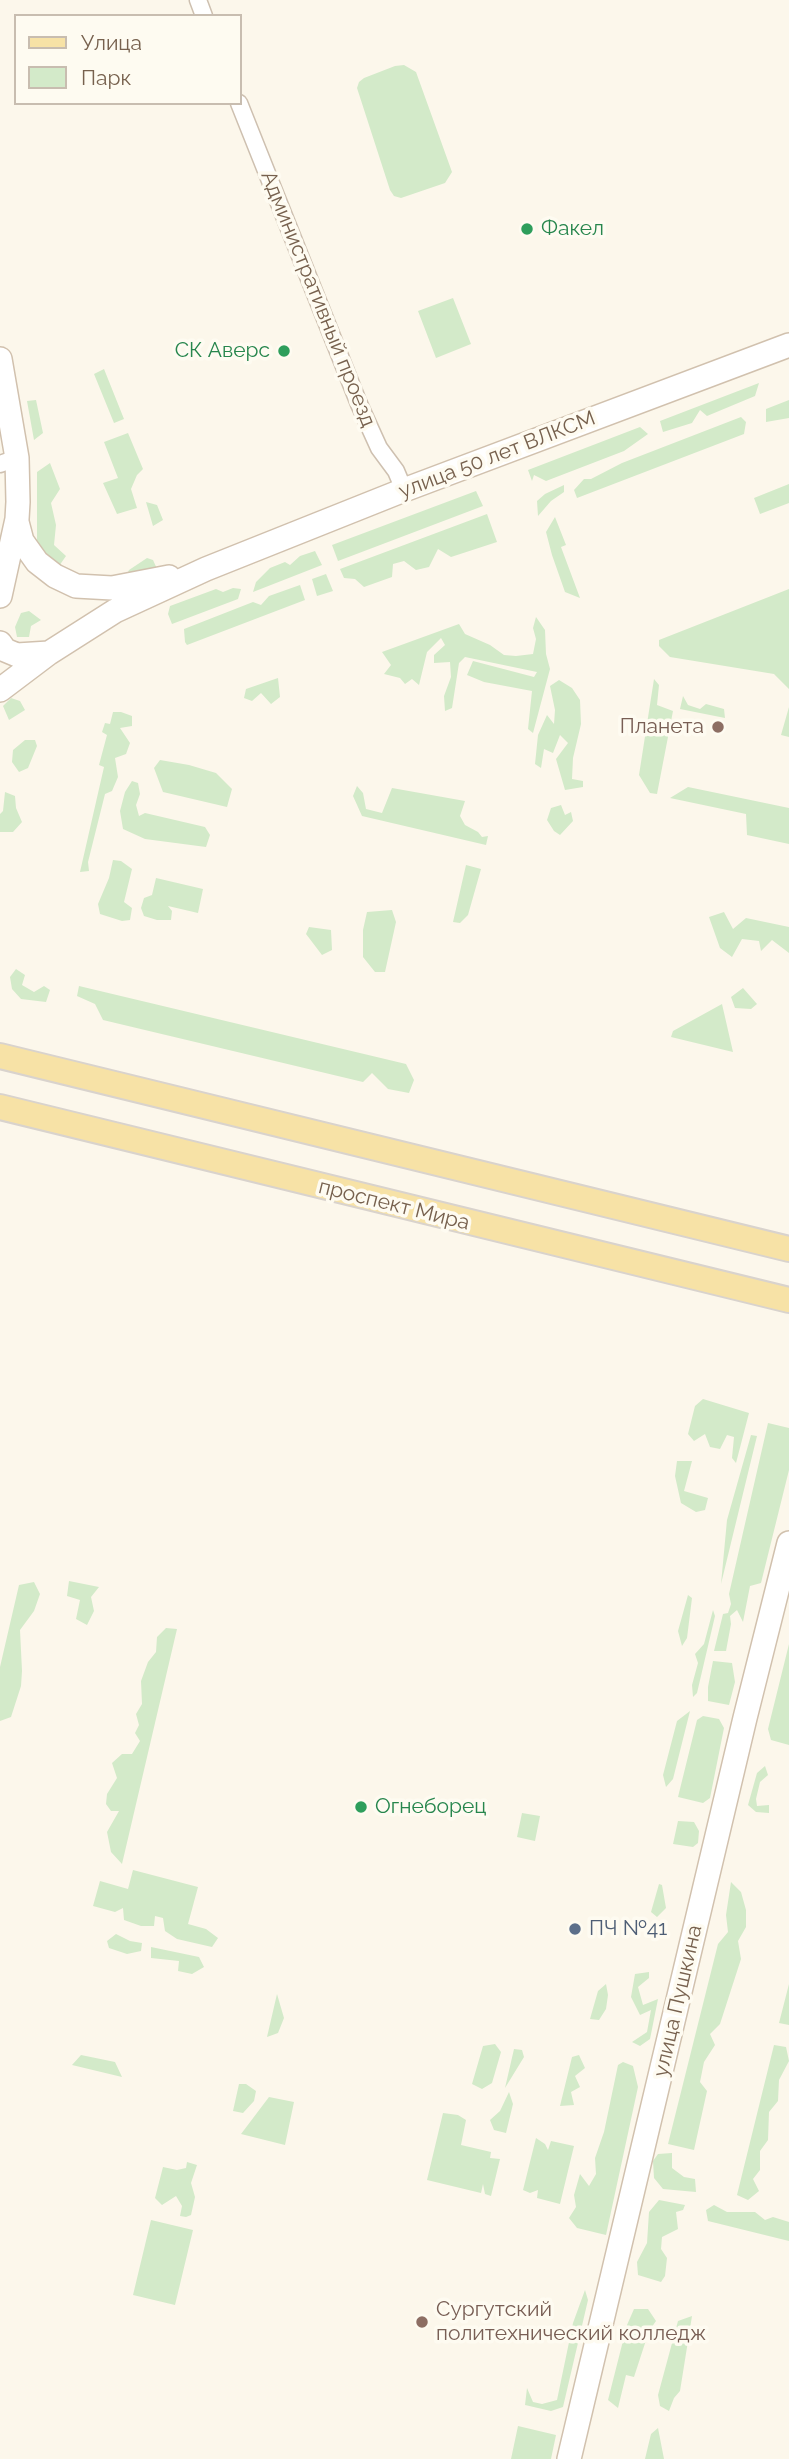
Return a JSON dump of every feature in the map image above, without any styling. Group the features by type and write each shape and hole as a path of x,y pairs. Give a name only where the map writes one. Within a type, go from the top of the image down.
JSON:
{"main road":[{"name":"улица 50 лет ВЛКСМ","path":"0,690 49,653 115,611 206,569 404,490 789,345"},
{"path":"0,359 8,461 17,519 0,596"},
{"name":"улица 50 лет ВЛКСМ","path":"17,519 22,541 37,562 55,576 76,586 112,588 206,569"},
{"path":"0,643 5,650 17,655 49,653"},
{"path":"0,1056 789,1249"},
{"name":"проспект Мира","path":"0,1107 789,1300"},
{"name":"улица Пушкина","path":"569,2459 789,1543"}],"street":[{"name":"Административный проезд","path":"240,105 359,404 379,447 396,471 404,490"}],"green space":[{"path":"404,65 416,72 452,172 445,183 401,198 394,196 390,190 357,88 364,78"},
{"path":"453,298 471,344 436,358 418,311"},
{"path":"104,369 124,419 114,423 94,374"},
{"path":"759,383 755,396 707,416 700,410 692,423 663,432 660,421"},
{"path":"36,400 43,433 34,440 27,401"},
{"path":"789,400 789,418 766,422 766,409"},
{"path":"741,417 746,422 744,434 577,498 574,490 584,479 591,479 622,463"},
{"path":"640,427 648,434 624,451 546,481 534,475 532,481 528,470"},
{"path":"128,433 143,469 131,489 137,508 117,514 103,483 118,478 104,442"},
{"path":"50,463 60,489 51,503 56,525 54,545 66,556 57,569 37,554 37,472"},
{"path":"789,484 789,503 760,514 754,498"},
{"path":"564,485 564,492 551,501 538,516 537,501"},
{"path":"476,491 483,506 338,561 332,545"},
{"path":"146,502 157,505 163,520 153,526"},
{"path":"487,514 497,542 451,557 438,549 429,567 416,570 404,561 393,564 392,577 364,587 355,579 344,578 340,569"},
{"path":"555,517 566,545 561,547 580,598 565,592 552,555 546,532"},
{"path":"315,551 322,565 253,592 256,582 270,568 285,562 290,565 300,556"},
{"path":"147,558 153,560 158,571 126,576 129,570"},
{"path":"326,574 333,591 317,596 312,579"},
{"path":"300,585 305,600 187,645 185,642 184,629 253,602 261,605 269,596"},
{"path":"233,588 241,589 238,599 172,624 168,614 170,606 216,589 223,592"},
{"path":"789,589 789,689 774,674 670,657 659,646 659,640"},
{"path":"29,611 41,620 31,626 29,637 17,637 15,627 21,613"},
{"path":"536,617 545,630 550,669 533,733 528,729 532,691 484,682 467,675 473,661 534,677 537,672 465,657 459,663 452,708 445,711 444,696 451,677 450,662 434,663 434,655 445,645 441,638 427,652 419,685 412,679 405,684 400,678 384,674 391,665 382,652 459,624 465,634 490,645 504,655 533,654 536,639 533,628"},
{"path":"278,678 280,697 271,704 261,693 252,701 244,698 246,689"},
{"path":"654,679 659,685 657,705 673,711 657,794 650,793 639,775"},
{"path":"559,680 572,688 580,700 581,724 573,758 572,779 583,781 583,787 565,790 556,759 568,743 560,735 553,753 544,749 541,768 535,764 538,735 547,715 554,724 555,710 550,686"},
{"path":"683,696 688,705 700,709 706,704 724,709 725,718 680,709"},
{"path":"11,698 20,701 25,710 9,720 3,706"},
{"path":"789,707 789,737 781,735"},
{"path":"113,712 132,716 132,726 120,728 130,743 126,754 115,758 118,777 112,791 105,794 88,862 89,871 80,872 104,767 99,765 107,735 102,732 105,723 110,724"},
{"path":"25,740 35,740 37,746 28,768 19,772 12,762 13,750"},
{"path":"160,760 216,773 232,789 227,807 163,792 154,768"},
{"path":"132,781 138,783 140,794 136,805 139,816 145,813 205,827 210,835 206,847 145,839 123,829 120,811 125,792"},
{"path":"357,786 363,793 366,809 382,813 392,788 465,801 460,816 465,825 482,837 488,836 486,845 362,816 353,796"},
{"path":"688,787 789,808 789,844 747,835 746,814 670,798"},
{"path":"5,792 15,796 16,808 22,822 13,832 0,832 0,814 3,811"},
{"path":"561,805 565,815 571,812 573,821 560,835 547,820 551,808"},
{"path":"113,860 121,861 132,869 124,902 132,908 130,920 122,921 100,914 98,904"},
{"path":"466,865 481,869 468,915 460,923 453,922"},
{"path":"156,878 203,889 198,913 168,906 172,911 171,920 144,916 141,908 144,898 152,895"},
{"path":"392,910 396,922 385,972 375,972 363,957 363,930 367,912"},
{"path":"724,912 733,929 746,918 789,927 789,953 772,940 761,951 759,941 742,939 732,957 720,948 709,917"},
{"path":"309,927 331,930 332,950 322,955 306,934"},
{"path":"16,969 25,975 22,985 34,992 44,986 50,990 46,1002 21,999 12,989 10,977"},
{"path":"79,986 406,1064 414,1080 409,1093 388,1089 372,1073 363,1082 103,1020 95,1004 77,996"},
{"path":"743,988 757,1004 751,1009 735,1008 731,997"},
{"path":"722,1004 733,1052 671,1037 673,1031"},
{"path":"703,1399 749,1413 736,1463 732,1458 734,1437 727,1435 720,1449 710,1447 705,1434 694,1441 688,1434 695,1406"},
{"path":"768,1423 789,1428 789,1470 761,1583 750,1586 743,1622 737,1610 730,1616 726,1651 714,1651 723,1614 728,1613 731,1604 729,1594"},
{"path":"751,1435 757,1436 721,1584 727,1520"},
{"path":"677,1461 692,1461 684,1491 708,1498 705,1510 696,1512 681,1503 675,1476"},
{"path":"69,1581 99,1587 91,1597 94,1611 87,1625 76,1619 80,1600 67,1596"},
{"path":"34,1582 40,1594 34,1611 20,1630 21,1686 11,1717 0,1721 0,1667 19,1585"},
{"path":"688,1595 692,1598 687,1638 682,1646 678,1631"},
{"path":"713,1610 715,1616 697,1693 693,1697 692,1685 698,1663 695,1654 704,1644"},
{"path":"166,1628 177,1629 122,1864 111,1852 107,1832 119,1811 111,1811 106,1804 107,1794 117,1778 112,1763 122,1754 132,1754 140,1741 135,1733 139,1725 136,1714 142,1704 141,1681 148,1662 156,1652 157,1637"},
{"path":"789,1644 789,1745 771,1740 768,1729"},
{"path":"713,1661 732,1663 735,1682 729,1705 708,1701"},
{"path":"690,1711 673,1779 666,1787 663,1775 677,1721"},
{"path":"703,1716 719,1719 724,1728 710,1798 703,1803 678,1797 697,1720"},
{"path":"765,1766 768,1775 760,1782 756,1799 757,1806 769,1805 769,1813 756,1812 748,1805 757,1773"},
{"path":"522,1813 540,1816 535,1841 517,1837"},
{"path":"678,1821 694,1822 699,1831 698,1843 693,1847 673,1844"},
{"path":"133,1870 198,1887 188,1924 206,1929 218,1938 212,1947 177,1939 165,1931 163,1918 155,1916 154,1926 141,1926 124,1920 123,1908 115,1912 93,1906 100,1881 128,1889"},
{"path":"731,1882 741,1892 746,1910 746,1927 738,1941 741,1959 720,2024 710,2034 715,2045 704,2062 700,2082 707,2091 694,2150 668,2144 718,1944 728,1932 726,1915"},
{"path":"659,1884 662,1885 666,1908 657,1917 651,1912"},
{"path":"116,1934 142,1943 141,1951 127,1954 109,1948 107,1941"},
{"path":"151,1947 199,1957 204,1967 192,1974 178,1971 179,1961 151,1958"},
{"path":"649,1972 649,1978 638,1987 643,2005 658,1999 650,2039 640,2046 632,2042 647,2032 651,2010 640,2015 631,1997 635,1974"},
{"path":"606,1984 606,2009 599,2020 590,2019 598,1991"},
{"path":"789,1984 789,2025 779,2023"},
{"path":"277,1994 284,2018 278,2033 267,2037"},
{"path":"495,2044 501,2052 492,2083 482,2089 472,2084 483,2046"},
{"path":"774,2045 786,2047 789,2061 779,2080 778,2101 769,2112 768,2140 760,2151 760,2170 753,2179 759,2191 748,2200 737,2195"},
{"path":"514,2049 522,2050 524,2057 505,2088"},
{"path":"81,2055 115,2062 122,2077 72,2065"},
{"path":"579,2055 585,2068 575,2076 580,2087 571,2092 574,2105 560,2106 572,2057"},
{"path":"623,2062 633,2066 638,2087 606,2235 577,2228 569,2218 576,2207 574,2195 580,2174 589,2186 596,2174 595,2158 604,2132 618,2065"},
{"path":"239,2084 246,2084 256,2091 254,2101 243,2113 233,2111"},
{"path":"509,2092 513,2104 506,2133 494,2130 490,2120 500,2111"},
{"path":"269,2097 294,2102 285,2145 241,2134"},
{"path":"443,2113 458,2115 466,2120 461,2145 491,2152 490,2158 500,2159 491,2196 485,2194 483,2184 481,2193 427,2180"},
{"path":"536,2138 545,2144 548,2150 551,2141 574,2146 560,2204 537,2198 538,2190 530,2193 523,2190"},
{"path":"672,2153 672,2168 684,2177 695,2179 696,2192 663,2189 654,2178 653,2161 658,2154"},
{"path":"187,2162 197,2165 191,2183 195,2197 191,2215 186,2217 180,2216 182,2206 176,2196 162,2205 155,2198 163,2167 177,2170 186,2168"},
{"path":"659,2200 685,2205 683,2210 676,2212 678,2229 662,2237 661,2249 667,2258 665,2276 661,2282 638,2275 637,2262 647,2243 649,2212"},
{"path":"714,2205 727,2212 755,2212 765,2220 773,2217 789,2222 789,2241 708,2221 706,2210"},
{"path":"151,2220 193,2230 175,2305 133,2295"},
{"path":"585,2290 588,2300 563,2407 551,2411 525,2405 527,2388 533,2402 542,2404 557,2400 573,2323"},
{"path":"634,2309 648,2309 656,2321 649,2331 634,2377 626,2375 618,2408 608,2400 627,2325"},
{"path":"692,2316 680,2391 669,2411 660,2406 658,2395 678,2321"},
{"path":"518,2426 556,2435 551,2459 511,2459"},
{"path":"658,2428 664,2459 645,2459 651,2434"}],"place":[{"name":"Факел","path":"527,229"},
{"name":"СК Аверс","path":"284,351"},
{"name":"Планета","path":"718,727"},
{"name":"Огнеборец","path":"361,1807"},
{"name":"ПЧ №41","path":"575,1929"},
{"name":"Сургутский политехнический колледж","path":"422,2322"}]}
